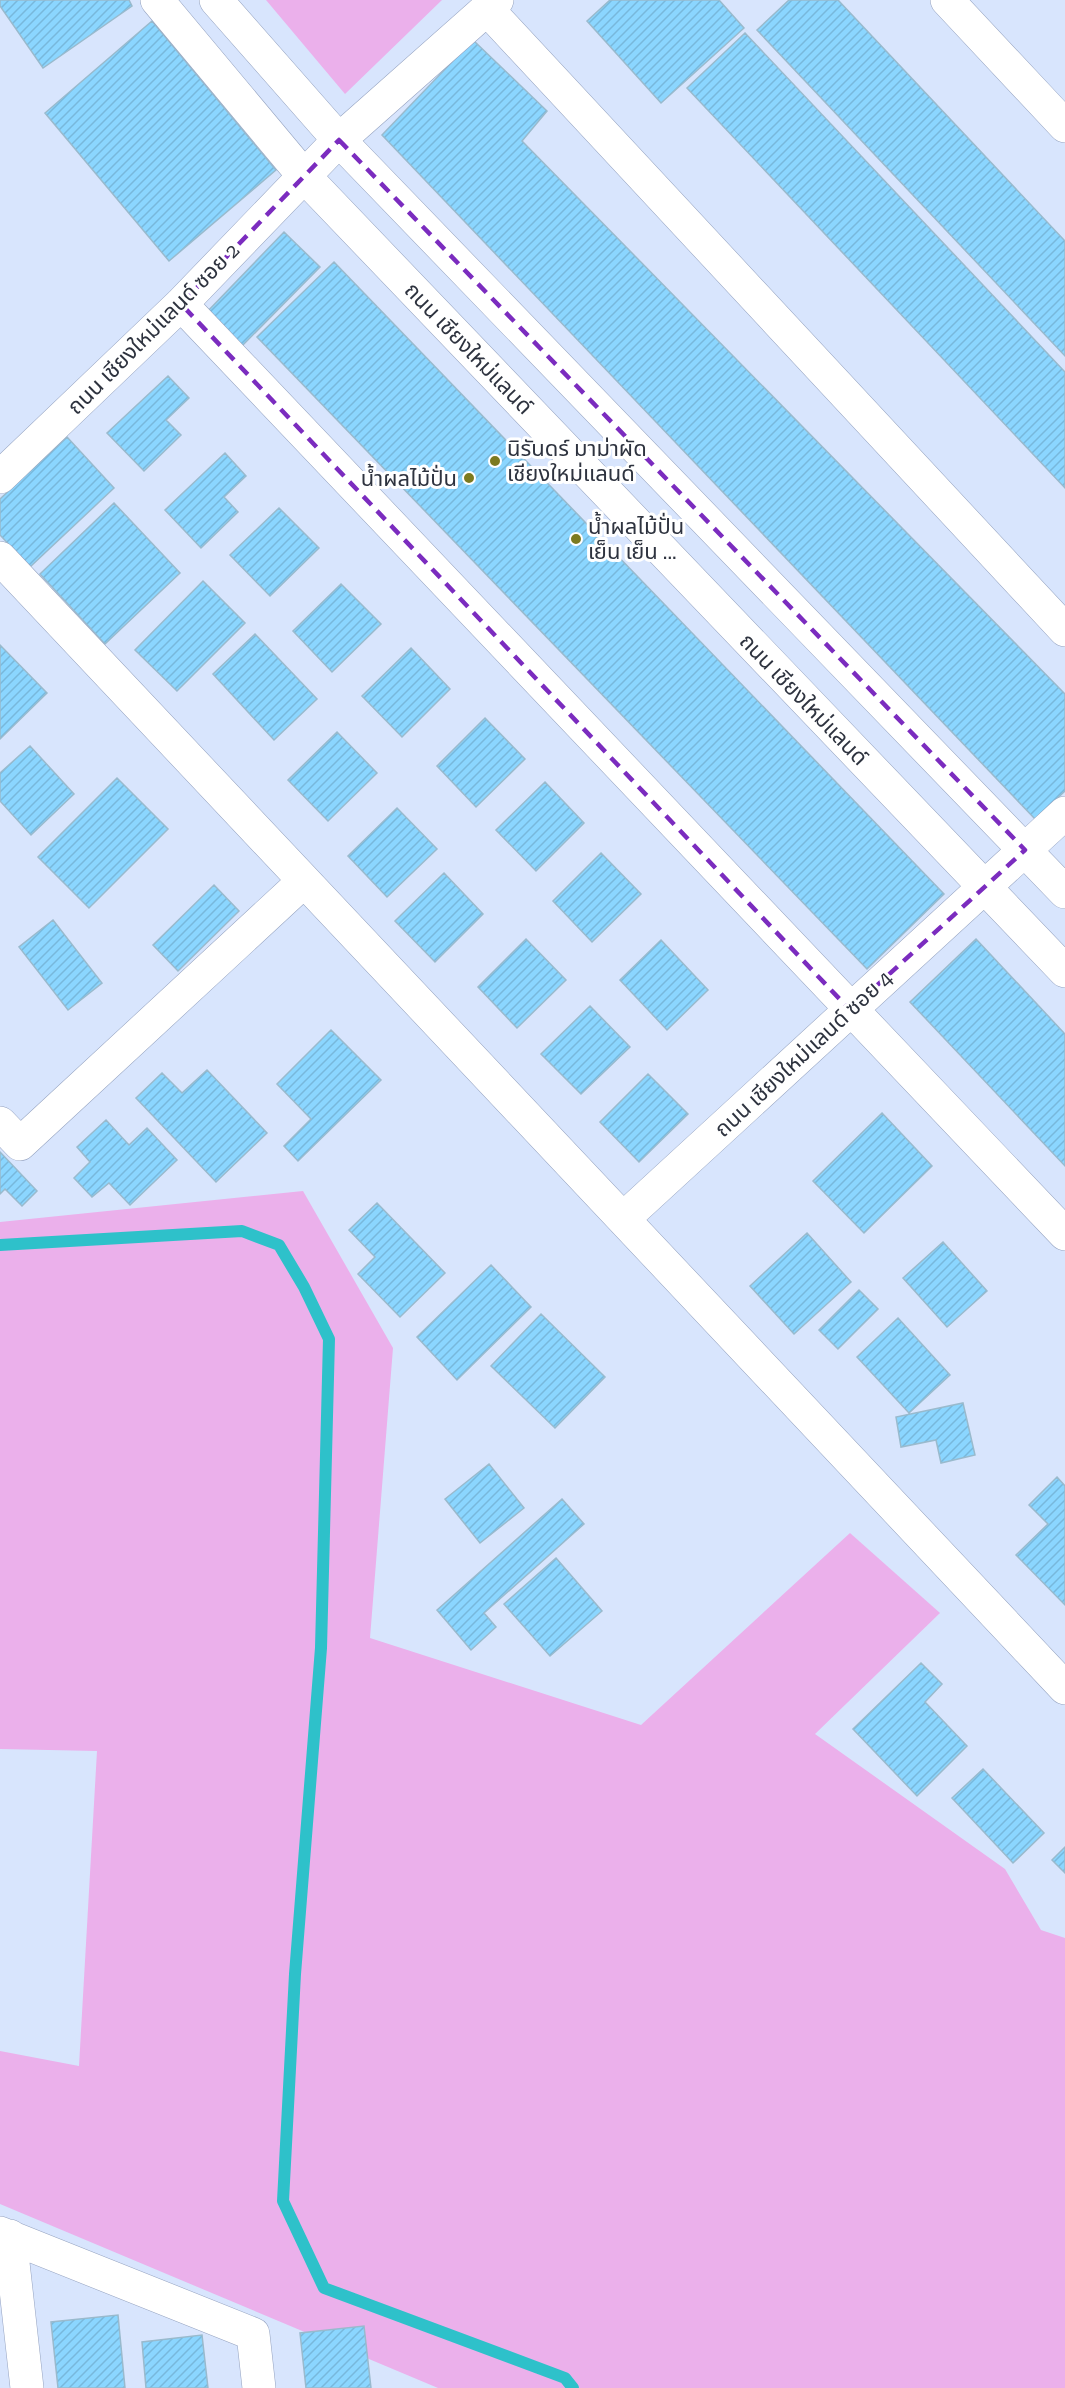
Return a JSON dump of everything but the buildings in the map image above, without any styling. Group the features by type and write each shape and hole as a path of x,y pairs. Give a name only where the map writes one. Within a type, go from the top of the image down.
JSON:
{"street":[{"name":"ถนน เชียงใหม่แลนด์","path":"158,0 304,176 1065,971"},
{"path":"216,0 339,140 1065,892"},
{"path":"947,0 1065,126"},
{"name":"ถนน เชียงใหม่แลนด์ ซอย 2","path":"0,477 181,304 339,140 492,4"},
{"path":"492,4 1065,630"},
{"path":"181,304 1065,1234"},
{"path":"0,558 1065,1688"},
{"name":"ถนน เชียงใหม่แลนด์ ซอย 4","path":"623,1219 1065,813"},
{"path":"0,1123 20,1144 304,880"},
{"path":"5,2234 27,2388"},
{"path":"5,2234 253,2334 259,2388"}],"highlighted area":[{"path":"339,140 1025,850 850,1010 181,304"}],"shaded area":[{"path":"266,0 442,0 345,94"},
{"path":"303,1191 393,1348 370,1638 641,1725 850,1533 940,1613 815,1734 1005,1869 1041,1930 1065,1938 1065,2388 438,2388 0,2204 0,2051 79,2066 97,1751 0,1749 0,1222"}],"waterway":[{"path":"0,1245 242,1231 279,1245 304,1287 329,1339 321,1648 295,1974 283,2201 324,2288 565,2378 573,2388"}],"place":[{"name":"นิรันดร์ มาม่าผัด เชียงใหม่แลนด์","path":"495,461"},
{"name":"น้ำผลไม้ปั่น","path":"469,478"},
{"name":"น้ำผลไม้ปั่น เย็น เย็น ...","path":"576,539"}]}
